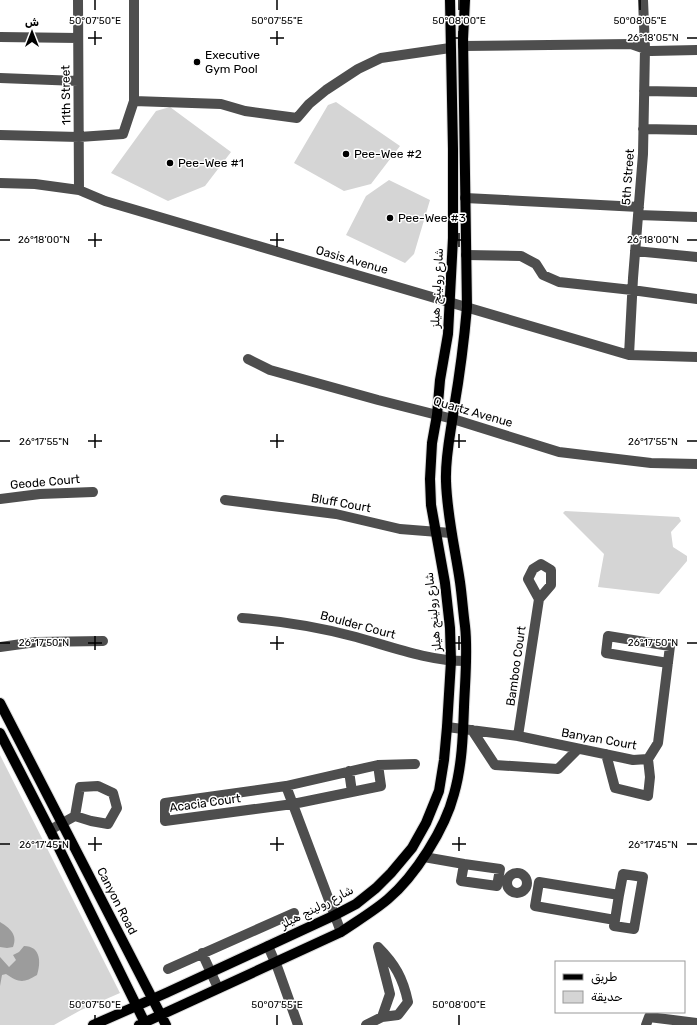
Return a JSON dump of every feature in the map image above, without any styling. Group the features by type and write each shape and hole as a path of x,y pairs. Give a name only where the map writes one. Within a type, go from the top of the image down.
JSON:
{"main road":[{"name":"شارع رولينج هيلز","path":"93,1025 153,999 356,904 376,888 415,842 426,823 439,791 444,760 451,661 445,583 431,505 430,479 432,443 437,415 440,380 448,334 453,238 450,0"},
{"path":"0,733 137,1006 143,1024 341,932 389,898 406,880 424,857 440,829 454,795 467,729 465,629 460,582 451,533 446,480 448,446 464,347 467,307 463,46 465,0"},
{"name":"Canyon Road","path":"0,703 166,1025"}],"street":[{"name":"11th Street","path":"78,0 79,190"},
{"path":"0,135 79,137 123,134 134,101 134,0"},
{"name":"5th Street","path":"630,355 632,290 643,129 645,48 643,0"},
{"path":"0,37 78,38"},
{"path":"463,46 631,44 651,51 697,50"},
{"path":"134,101 221,104 245,111 297,118 309,104 326,90 358,69 381,58 450,48"},
{"path":"0,78 78,81"},
{"path":"644,91 697,92"},
{"path":"643,129 697,130"},
{"name":"Oasis Avenue","path":"0,183 35,184 79,190 105,200 630,355 697,357"},
{"path":"465,198 697,217"},
{"path":"635,251 697,257"},
{"path":"466,255 521,256 536,264 543,275 559,282 697,299"},
{"name":"Quartz Avenue","path":"248,359 270,370 453,419 559,452 651,463 697,464"},
{"name":"Geode Court","path":"0,499 40,494 93,492"},
{"name":"Bluff Court","path":"225,500 336,514 400,529 451,533"},
{"name":"Bamboo Court","path":"518,736 538,599"},
{"name":"Boulder Court","path":"242,618 269,620 314,627 356,637 405,652 451,661 466,661"},
{"name":"Banyan Court","path":"447,727 518,736 633,760 648,759 658,743 668,663 670,646 608,636 606,653 668,663"},
{"path":"0,646 36,642 103,641"},
{"path":"467,729 495,765 558,769 578,748"},
{"path":"606,754 615,788 648,796 650,777 648,759"},
{"name":"Acacia Court","path":"378,765 381,786 293,804 165,821 165,803 286,786 378,765 415,764"},
{"path":"349,771 352,792"},
{"path":"50,830 75,816 90,821 108,824 118,808 113,793 98,786 80,787 75,816"},
{"path":"286,786 341,932"},
{"path":"424,857 500,869 508,888 513,892 519,892 526,886 538,889"},
{"path":"464,864 461,881 497,886 503,879"},
{"path":"623,874 644,877 634,929 614,926 619,895 623,874"},
{"path":"615,920 535,906 539,882 619,895"},
{"path":"168,969 294,913"},
{"path":"268,946 298,1025"},
{"path":"366,1025 382,1016 398,1015 408,1002 405,985 390,960 378,947 390,994 382,1016"},
{"path":"202,953 218,988"},
{"path":"646,1025 650,1017 697,1023"}],"green space":[{"name":"Pee-Wee #2","path":"336,102 400,146 371,184 344,191 294,163 328,105"},
{"name":"Pee-Wee #1","path":"170,107 231,152 205,186 168,201 111,173 156,111"},
{"name":"Pee-Wee #3","path":"389,180 430,200 414,254 405,263 346,235 366,196"},
{"path":"565,511 679,517 681,521 671,532 673,547 687,556 687,561 659,594 598,587 604,554 563,513"},
{"path":"0,755 120,993 81,1010 54,1025 0,1025"}],"shaded area":[{"path":"0,922 14,935 13,947 0,947"},
{"path":"24,946 30,947 37,952 39,965 37,975 22,981 14,979 6,974 2,975 0,986 0,957 9,967 16,960 13,955 19,952"}],"place":[{"name":"Executive Gym Pool","path":"197,62"},
{"name":"Pee-Wee #2","path":"346,154"},
{"name":"Pee-Wee #1","path":"170,163"},
{"name":"Pee-Wee #3","path":"390,218"}]}
